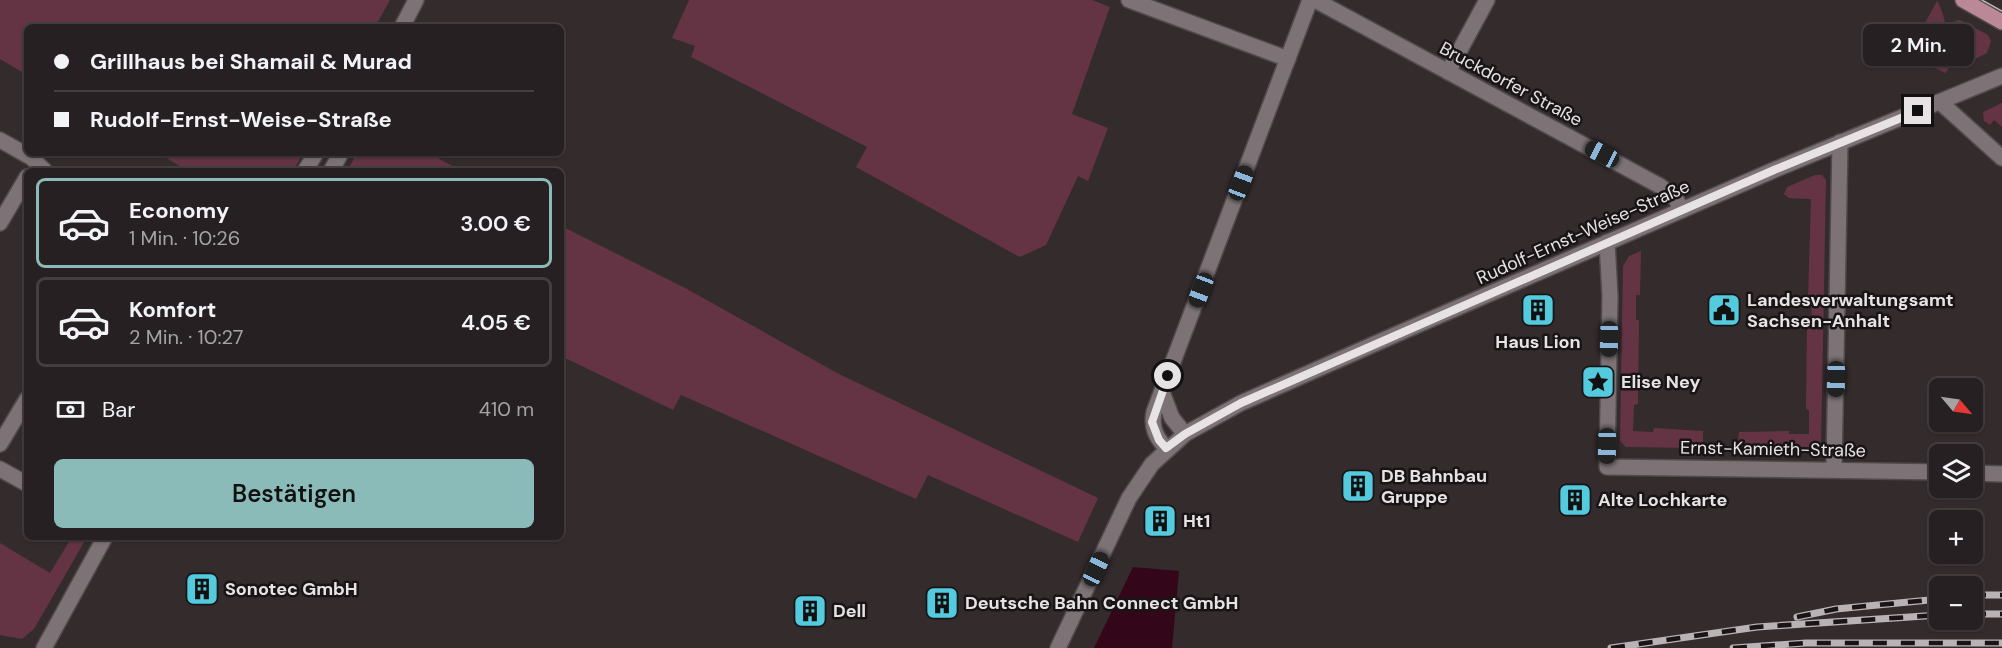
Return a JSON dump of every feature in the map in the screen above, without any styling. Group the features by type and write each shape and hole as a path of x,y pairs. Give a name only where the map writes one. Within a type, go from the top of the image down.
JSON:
{"main road":[{"path":"1963,0 2002,22"}],"street":[{"path":"404,24 416,0"},
{"path":"1129,0 1288,59"},
{"path":"1166,448 1159,440 1152,422 1310,0"},
{"name":"Bruckdorfer Straße","path":"1315,0 1660,186 1674,196 1682,210"},
{"path":"1448,72 1487,0"},
{"name":"Rudolf-Ernst-Weise-Straße","path":"1058,648 1128,498 1166,448 1185,434 1241,403 1607,242 1840,142 2002,76"},
{"path":"1940,102 2002,158"},
{"path":"0,140 38,168"},
{"path":"1834,468 1840,142"},
{"path":"0,223 24,182"},
{"name":"Ernst-Kamieth-Straße","path":"1607,242 1610,296 1607,467 1834,468 1929,472"},
{"path":"1162,392 1172,418 1185,434"},
{"path":"0,444 24,404"},
{"path":"0,469 24,482"},
{"path":"1983,473 2002,474"},
{"path":"44,648 103,540"}],"shaded area":[{"path":"0,0 390,0 377,24 24,24 24,73 0,59"},
{"path":"689,0 1092,0 1110,7 1072,114 1108,128 1088,181 1078,176 1046,245 1020,257 856,167 867,147 691,57 695,46 672,38"},
{"path":"1937,1 1946,27 1950,50 1950,60 1945,73 1908,54"},
{"path":"1960,20 1988,35 1991,41 1987,53 1964,64 1957,56 1952,37 1953,25 1955,21"},
{"path":"2002,103 2002,127 1994,120 1990,125 1984,121 1983,112"},
{"path":"163,156 301,156 295,168 183,168"},
{"path":"355,156 434,156 456,168 349,168"},
{"path":"1815,175 1822,175 1826,180 1821,445 1815,451 1745,449 1738,442 1739,432 1789,431 1789,434 1809,434 1809,410 1806,409 1807,324 1811,324 1812,299 1808,299 1811,199 1789,198 1784,194 1787,187"},
{"path":"564,228 687,289 837,373 1098,498 1078,542 928,475 916,499 681,395 673,410 564,357"},
{"path":"1641,251 1640,295 1636,295 1636,320 1639,320 1638,404 1634,405 1633,431 1653,432 1654,428 1703,431 1703,443 1698,448 1626,447 1620,441 1623,266 1629,256"},
{"path":"70,540 85,540 34,629 22,639 0,635 0,543 50,573"},
{"path":"1133,567 1179,571 1172,648 1094,648"}],"tram line":[{"path":"1982,0 2002,11"}],"railway":[{"path":"1983,595 2002,595"},
{"path":"1797,617 1836,609 1929,600"},
{"path":"1983,614 2002,614"},
{"path":"1611,648 1757,627 1929,616"},
{"path":"1733,648 1806,643 2002,643"}],"place":[{"name":"Haus Lion","path":"1538,310"},
{"name":"Landesverwaltungsamt Sachsen-Anhalt","path":"1724,310"},
{"name":"Elise Ney","path":"1598,382"},
{"name":"DB Bahnbau Gruppe","path":"1358,486"},
{"name":"Alte Lochkarte","path":"1575,500"},
{"name":"Ht1","path":"1160,521"},
{"name":"Sonotec GmbH","path":"202,589"},
{"name":"Deutsche Bahn Connect GmbH","path":"942,603"},
{"name":"Dell","path":"810,611"}],"route":[{"path":"1168,376 1157,402 1152,422 1154,431 1166,448 1185,434 1241,403 1774,170 1918,111"}]}
